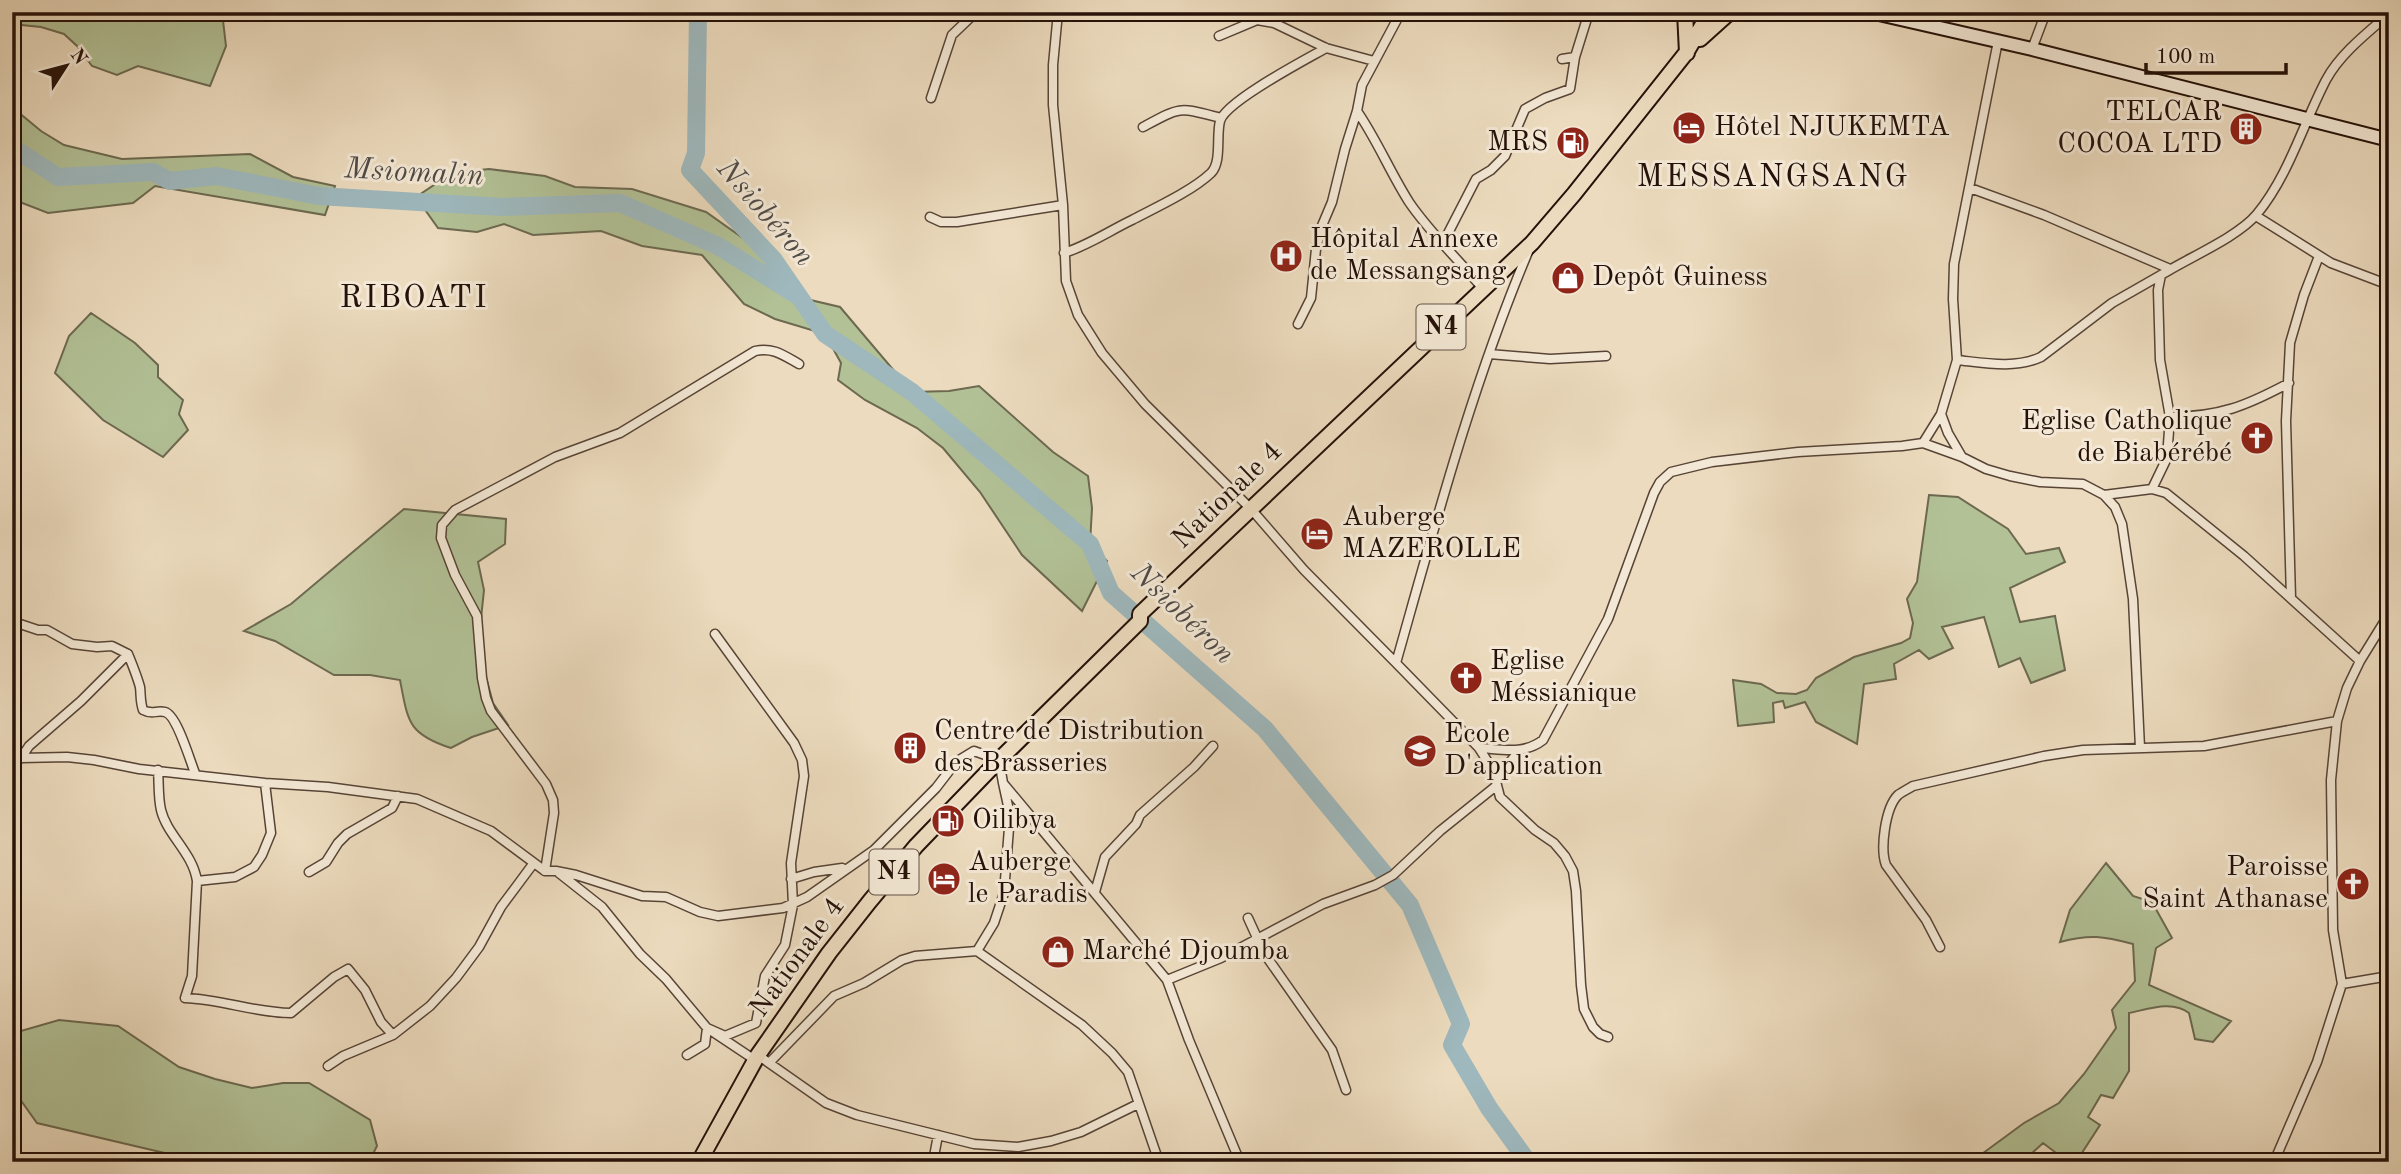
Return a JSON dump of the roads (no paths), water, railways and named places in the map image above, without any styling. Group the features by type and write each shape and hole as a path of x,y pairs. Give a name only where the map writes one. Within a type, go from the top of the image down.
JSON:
{"highway":[{"path":"1685,12 1689,50"},
{"name":"Nationale 4","path":"699,1162 829,953 916,846 1140,617 1532,243 1689,50 1710,12"},
{"path":"1689,50 1730,12"}],"main road":[{"path":"1870,12 2032,49 2389,140"}],"street":[{"path":"931,98 952,35 976,12"},
{"path":"1058,12 1053,65 1053,105 1063,205 1066,281 1088,334 1145,404 1251,509 1311,578 1479,748 1500,797 1561,850 1573,871 1576,891 1584,1009 1592,1027 1608,1037"},
{"path":"1248,12 1257,19 1273,23 1326,48 1374,61"},
{"path":"1219,36 1276,12"},
{"path":"1298,324 1311,299 1316,248 1332,202 1362,85 1401,12"},
{"path":"1443,243 1476,180 1492,170 1505,156 1525,109 1570,89 1589,12"},
{"path":"2032,49 2046,12"},
{"path":"1956,360 2015,365 2029,363 2047,353 2112,303 2230,235 2256,216 2294,152 2326,79 2337,63 2389,14"},
{"path":"1923,443 1941,414 1956,360 1954,264 1998,41"},
{"path":"1064,253 1104,236 1181,193 1212,172 1221,118 1229,108 1278,75 1326,48"},
{"path":"1562,59 1576,57"},
{"path":"1143,127 1183,108 1221,118"},
{"path":"1357,111 1376,140 1409,202 1483,289"},
{"path":"1970,188 2034,211 2170,269"},
{"path":"930,217 941,222 957,222 1063,205"},
{"path":"2256,216 2319,256 2389,285"},
{"path":"1395,663 1489,354 1532,243"},
{"path":"2291,598 2287,421 2292,330 2319,256"},
{"path":"2152,489 2166,457 2169,417 2160,360 2158,290 2161,275"},
{"path":"545,871 554,813 553,800 546,784 491,711 486,698 477,616 455,575 441,538 442,525 455,510 555,457 620,432 755,351 775,350 799,364"},
{"path":"1489,354 1550,359 1606,356"},
{"path":"2169,417 2201,417 2222,412 2251,402 2289,383"},
{"path":"1941,414 1962,457"},
{"path":"1479,748 1519,751 1534,748 1542,740 1612,611 1654,493 1660,482 1671,472 1712,462 1798,452 1923,443 2010,476 2040,482 2083,484 2104,495 2115,507 2122,524 2133,599 2140,748"},
{"path":"2104,495 2152,489 2166,493 2291,598 2360,661"},
{"path":"2274,1162 2317,1062 2342,984 2333,930 2330,780 2337,721 2347,688 2360,661 2389,614"},
{"path":"12,619 38,630 47,630 72,644 112,646 128,654 141,691 139,699 143,710 150,714 164,711 169,713 179,728 195,773"},
{"path":"707,1028 724,1036 756,1023 765,976 785,945 793,905 791,879 804,776 802,760 794,743 715,634"},
{"path":"12,765 16,757 81,701 128,654"},
{"path":"1940,947 1926,920 1884,859 1887,820 1898,795 1913,786 2082,750 2204,746 2337,721"},
{"path":"1095,892 1105,857 1136,824 1140,815 1194,767 1213,746"},
{"path":"16,757 67,757 139,769 328,787 430,803 491,831 545,871 556,871 628,893 666,897 700,912 718,916 763,912 793,905 873,850 936,788 956,762 965,754 974,751 999,760 1010,815 1004,893 994,923 977,951"},
{"path":"1167,980 1222,958 1323,904 1375,886 1392,875 1496,783 1519,751"},
{"path":"158,770 161,812 196,872 192,976 185,998 207,999 271,1013 291,1013 334,977 348,969 365,990 381,1022 393,1035"},
{"path":"197,881 235,877 254,867 271,833 265,783"},
{"path":"1003,783 1167,980 1189,1041 1240,1162"},
{"path":"309,872 326,862 338,843 348,834 392,808 398,796"},
{"path":"328,1066 343,1056 393,1035 430,1006 456,978 479,947 501,907 533,864"},
{"path":"791,879 814,872 845,868"},
{"path":"556,871 602,907 640,954 666,979 707,1028 761,1059 826,1103 857,1115 974,1144 1018,1147 1081,1132 1138,1104"},
{"path":"1248,918 1257,940 1332,1050 1346,1090"},
{"path":"761,1059 834,996 864,984 902,960 915,956 977,951 1082,1025 1128,1072 1159,1162"},
{"path":"2342,984 2389,976"},
{"path":"687,1055 705,1044 707,1028"},
{"path":"933,1162 938,1135"}],"waterway":[{"name":"Nsiobéron","path":"698,12 696,153 690,170 774,260 825,334 912,392 1090,544 1111,593 1265,729 1410,905 1461,1024 1452,1045 1489,1108 1528,1162"},
{"name":"Msiomalin","path":"12,147 58,177 153,172 170,181 216,176 319,196 502,207 620,203 718,246 795,294"}],"place":[{"name":"Hôtel NJUKEMTA","path":"1689,128"},
{"name":"TELCAR COCOA LTD","path":"2246,129"},
{"name":"MRS","path":"1573,143"},
{"name":"Hôpital Annexe de Messangsang","path":"1286,256"},
{"name":"Depôt Guiness","path":"1568,278"},
{"name":"Eglise Catholique de Biabérébé","path":"2257,438"},
{"name":"Auberge MAZEROLLE","path":"1317,534"},
{"name":"Eglise Méssianique","path":"1466,678"},
{"name":"Centre de Distribution des Brasseries","path":"910,748"},
{"name":"Ecole D'application","path":"1420,751"},
{"name":"Oilibya","path":"948,821"},
{"name":"Auberge le Paradis","path":"944,879"},
{"name":"Paroisse Saint Athanase","path":"2353,884"},
{"name":"Marché Djoumba","path":"1058,952"}],"district":[{"name":"MESSANGSANG","path":"1773,178"},
{"name":"RIBOATI","path":"414,299"}]}
